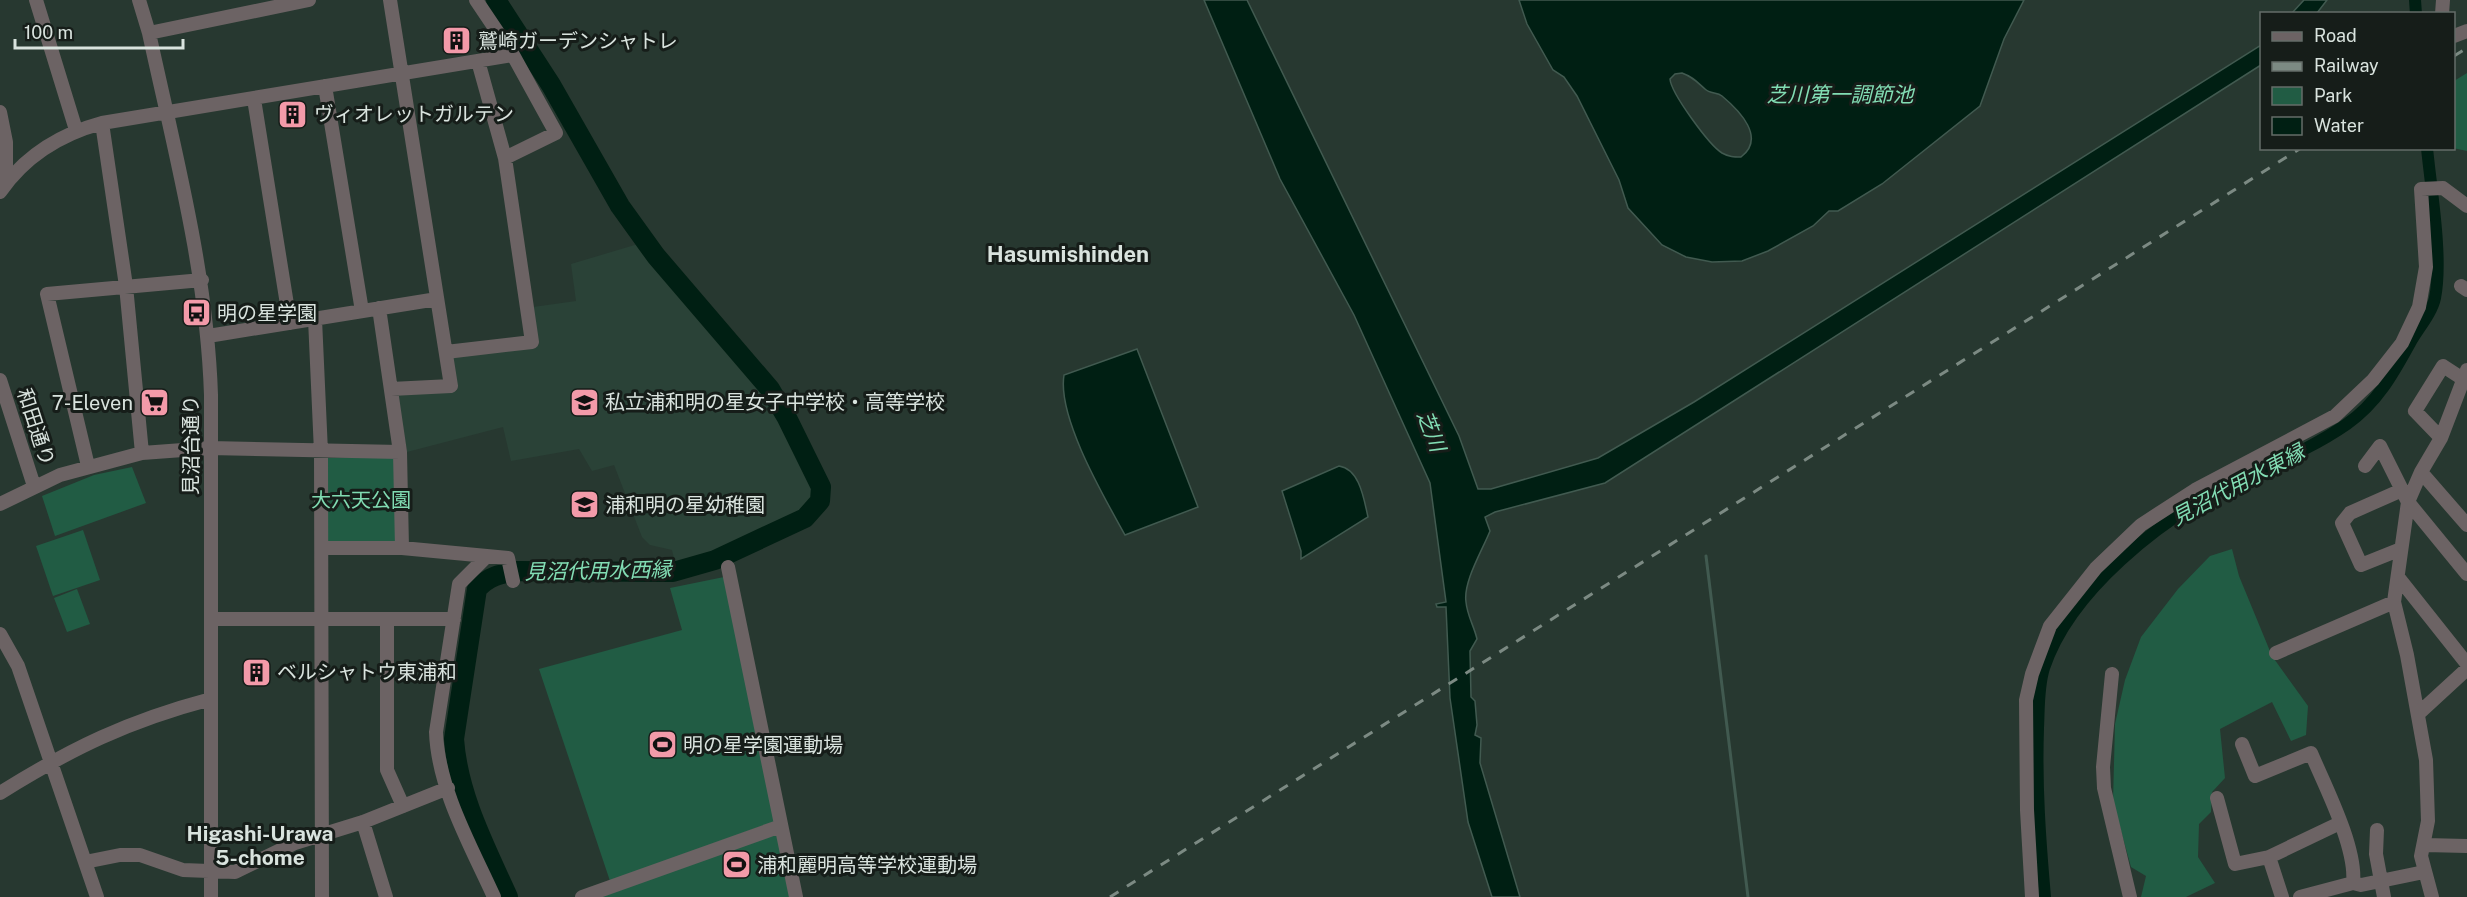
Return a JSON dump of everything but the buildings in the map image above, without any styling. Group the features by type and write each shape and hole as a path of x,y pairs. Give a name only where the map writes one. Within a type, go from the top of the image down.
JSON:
{"street":[{"path":"36,0 76,130"},
{"name":"見沼台通り","path":"139,0 149,33 202,280 208,336 211,897"},
{"path":"237,0 240,14"},
{"path":"149,33 309,0"},
{"path":"390,0 451,386 391,389"},
{"path":"476,0 513,55 556,133 505,158"},
{"path":"3,188 44,147 76,130 102,123 513,55"},
{"path":"446,352 532,342 505,158 478,61"},
{"path":"325,86 362,311"},
{"path":"254,99 290,323"},
{"path":"0,112 6,142 3,188"},
{"path":"102,123 126,286 142,453"},
{"path":"2032,897 2028,852 2026,700 2032,674 2050,626 2096,568 2141,525 2195,490 2335,416 2373,380 2402,343 2419,307 2426,267 2421,189 2439,187 2467,207"},
{"path":"88,466 46,294 202,280"},
{"path":"208,336 437,299"},
{"path":"379,308 400,452 402,548"},
{"path":"315,319 321,452 322,897"},
{"path":"2432,897 2421,856 2425,845 2428,798 2418,714 2394,602 2405,496 2441,438 2465,374 2444,366 2415,411 2441,438"},
{"name":"和田通り","path":"0,380 34,486"},
{"path":"2365,466 2380,446 2405,496 2467,574"},
{"path":"0,504 34,486 88,466 142,453 210,448 400,452"},
{"path":"2421,472 2467,525"},
{"path":"2401,549 2361,565 2342,523 2350,513 2405,496"},
{"path":"322,548 402,548 508,558 513,581"},
{"path":"486,556 459,584 436,732 437,749 448,788 493,897"},
{"path":"728,567 796,897"},
{"path":"2398,577 2467,664"},
{"path":"2276,653 2394,602"},
{"path":"211,620 454,619"},
{"path":"387,620 387,770 403,806"},
{"path":"0,633 18,666 97,897"},
{"path":"2418,714 2467,669"},
{"path":"2112,675 2103,767 2104,788 2130,897"},
{"path":"0,793 52,761 109,732 162,712 211,699"},
{"path":"2242,744 2254,776 2311,753 2340,823 2354,873 2353,883"},
{"path":"85,862 120,855 140,855 183,870 211,873 235,872 295,843 322,837 448,788"},
{"path":"2217,798 2235,864 2269,857 2340,823"},
{"path":"363,822 386,897"},
{"path":"582,897 781,826"},
{"path":"2377,830 2376,854 2384,897"},
{"path":"2425,845 2467,846"},
{"path":"2269,857 2282,897"},
{"path":"2300,897 2332,892 2353,883 2361,885 2424,872"}],"shaded area":[{"name":"私立浦和明の星女子中学校・高等学校","path":"638,244 775,407 812,482 813,492 810,503 794,514 749,538 714,552 675,562 672,550 650,545 642,537 614,465 592,471 579,449 511,461 503,427 407,452 397,398 399,394 457,391 451,360 454,356 539,345 533,307 576,301 571,264"}],"green space":[{"path":"2467,73 2467,151 2455,148 2455,80"},
{"name":"大六天公園","path":"392,456 396,460 397,539 394,545 329,544 326,540 326,461 328,458"},
{"path":"132,467 146,503 55,536 42,496 94,475"},
{"path":"83,530 100,580 53,596 36,546"},
{"path":"2232,549 2239,576 2272,656 2308,706 2306,735 2291,741 2272,702 2220,729 2225,778 2212,792 2211,812 2199,824 2198,857 2215,883 2186,897 2141,897 2146,876 2131,867 2113,802 2115,724 2125,680 2141,637 2178,589 2210,556"},
{"name":"明の星学園運動場","path":"724,577 776,821 610,881 539,669 682,630 670,588"},
{"path":"77,589 90,624 67,632 54,598"},
{"name":"浦和麗明高等学校運動場","path":"778,833 791,897 598,897"}],"water":[{"name":"芝川","path":"1204,0 1247,0 1459,436 1478,489 1491,489 1598,458 1694,402 2260,46 2260,66 1605,483 1495,512 1485,517 1490,531 1470,576 1466,594 1468,611 1477,639 1470,651 1471,697 1475,701 1477,725 1475,735 1481,738 1480,763 1520,897 1492,897 1468,822 1450,698 1446,607 1437,607 1436,604 1446,602 1430,483 1354,315 1280,179"},
{"name":"芝川第一調節池","path":"1519,0 2024,0 2004,39 1980,106 1882,184 1838,211 1829,211 1813,226 1768,251 1742,261 1712,262 1686,257 1662,245 1628,208 1619,180 1577,96 1564,77 1553,70 1527,24","holes":["1675,74 1686,75 1707,91 1722,96 1743,117 1751,133 1751,142 1748,150 1741,157 1727,155 1716,148 1683,106 1670,79"]},
{"path":"2304,0 2327,0 2318,12 2293,12"},
{"path":"1137,349 1198,507 1125,535 1084,457 1075,434 1064,392 1064,375"},
{"path":"1339,466 1352,473 1360,486 1368,517 1301,559 1301,551 1282,491"}],"waterway":[{"name":"見沼代用水西縁","path":"496,0 551,85 620,206 656,256 770,389 821,487 820,501 805,518 715,560 673,572 517,571 495,576 477,589 454,739 467,800 508,897"},
{"name":"見沼代用水東縁","path":"2415,0 2416,12"},
{"name":"見沼代用水東縁","path":"2045,897 2038,791 2039,706 2044,668 2057,639 2074,611 2096,585 2147,537 2204,499 2333,433 2358,416 2376,397 2428,315 2435,298 2437,244 2427,150"},
{"path":"1706,556 1748,897"}],"railway":[{"path":"2455,55 2467,48"},
{"path":"1110,897 2298,150"}],"place":[{"name":"鷲崎ガーデンシャトレ","path":"457,41"},
{"name":"ヴィオレットガルテン","path":"293,114"},
{"name":"明の星学園","path":"196,313"},
{"name":"私立浦和明の星女子中学校・高等学校","path":"584,402"},
{"name":"7-Eleven","path":"154,403"},
{"name":"浦和明の星幼稚園","path":"584,505"},
{"name":"ベルシャトウ東浦和","path":"256,672"},
{"name":"明の星学園運動場","path":"662,745"},
{"name":"浦和麗明高等学校運動場","path":"736,865"}],"district":[{"name":"Hasumishinden","path":"1068,254"},
{"name":"Higashi-Urawa 5-chome","path":"260,846"}]}
